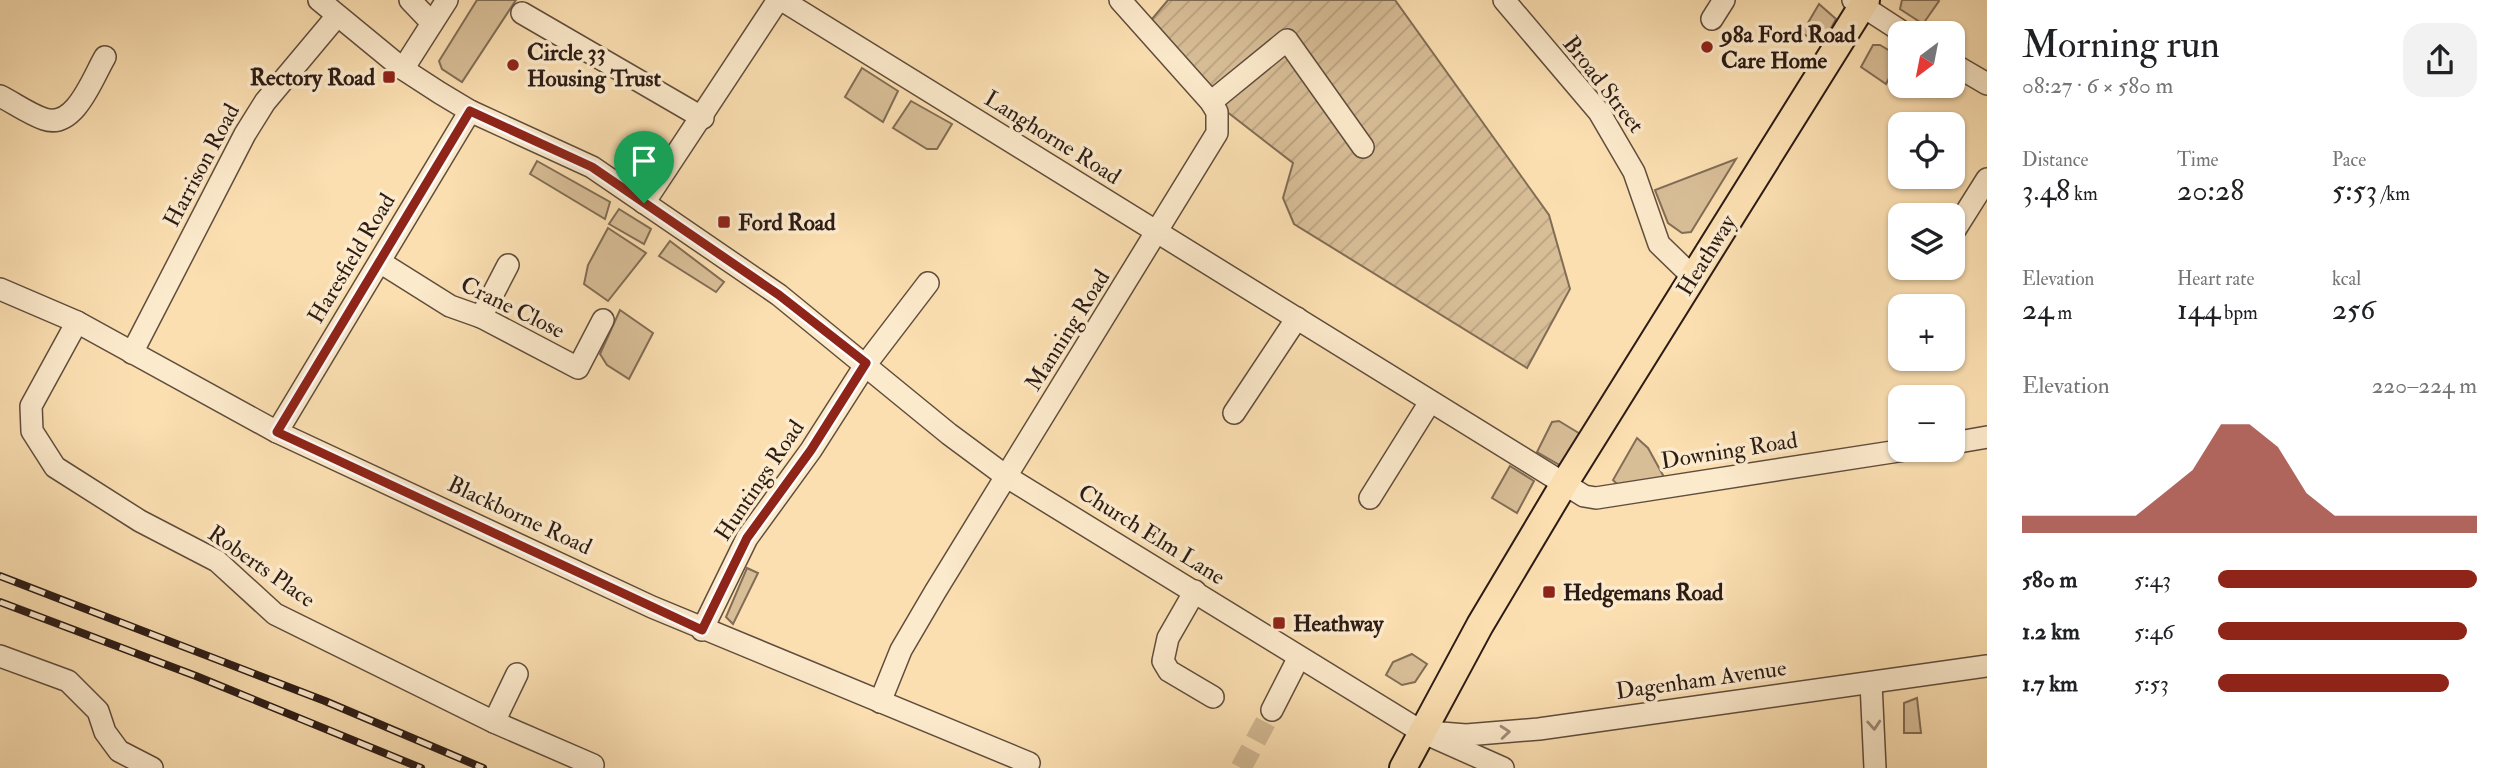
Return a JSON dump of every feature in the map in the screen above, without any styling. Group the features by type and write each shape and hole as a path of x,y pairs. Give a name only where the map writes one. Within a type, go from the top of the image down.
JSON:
{"main road":[{"name":"Heathway","path":"1403,768 1480,625 1564,484 1860,2"}],"street":[{"name":"Church Elm Lane","path":"319,0 403,69 470,111 582,162 779,295 866,363 949,434 1007,477 1422,732"},
{"path":"410,0 430,21"},
{"path":"403,69 430,21 447,0"},
{"path":"644,203 780,0"},
{"name":"Langhorne Road","path":"780,0 1564,484"},
{"path":"1120,0 1211,102 1287,40 1363,146"},
{"name":"Broad Street","path":"1504,0 1605,120 1634,172 1659,244 1693,277"},
{"path":"1712,19 1724,0"},
{"path":"1860,2 1888,22"},
{"path":"522,13 703,118"},
{"name":"Harrison Road","path":"132,352 258,113 337,16"},
{"path":"0,96 47,120 59,120 75,108 105,57"},
{"path":"1965,71 1987,84"},
{"name":"Manning Road","path":"880,702 901,650 1217,133 1217,112 1211,102"},
{"name":"Haresfield Road","path":"277,432 470,111"},
{"path":"1965,214 1987,179"},
{"name":"Crane Close","path":"380,262 450,306 481,317 578,368 603,320"},
{"path":"481,317 508,265"},
{"path":"866,363 928,283"},
{"name":"Blackborne Road","path":"0,289 77,322 277,432 702,630 1029,763"},
{"path":"1234,413 1297,318"},
{"name":"Roberts Place","path":"77,322 31,406 32,431 55,467 140,521 217,561 275,614 494,722 593,765"},
{"name":"Huntings Road","path":"702,630 747,538 811,450 866,363"},
{"path":"1370,498 1430,402"},
{"path":"1965,441 1987,438"},
{"name":"Downing Road","path":"1564,484 1584,496 1596,498 1888,453"},
{"path":"1195,591 1168,638 1163,661 1169,671 1213,697"},
{"path":"0,656 68,681 98,711 105,732 119,751 152,768"},
{"path":"1272,710 1299,657"},
{"name":"Dagenham Avenue","path":"1422,732 1466,736 1604,729 1987,666"},
{"path":"494,722 517,674"},
{"path":"1871,683 1875,768"},
{"path":"1422,732 1503,768"}],"shaded area":[{"path":"477,0 516,0 462,82 442,69 439,61"},
{"path":"1168,0 1395,0 1549,215 1570,289 1527,368 1294,224 1283,198 1293,163 1217,104 1147,25"},
{"path":"1902,0 1939,1 1925,21 1918,21 1900,9"},
{"path":"1819,4 1836,19 1822,45 1802,33"},
{"path":"1873,45 1880,45 1888,50 1886,84 1861,67"},
{"path":"862,68 898,91 883,122 845,97"},
{"path":"911,101 952,124 937,149 927,149 893,128"},
{"path":"1736,159 1691,232 1682,233 1668,223 1655,190"},
{"path":"537,161 610,202 605,219 530,174"},
{"path":"619,209 651,229 644,244 609,224"},
{"path":"608,228 646,253 608,301 584,284 588,265"},
{"path":"670,241 724,282 716,292 659,256"},
{"path":"620,310 653,333 629,379 607,365 600,354"},
{"path":"1559,421 1582,435 1563,467 1537,452 1552,422"},
{"path":"1637,438 1648,448 1664,477 1619,486 1613,480"},
{"path":"1510,466 1534,481 1517,513 1492,498"},
{"path":"747,568 758,573 733,624 726,617"},
{"path":"1412,654 1427,664 1415,682 1402,685 1386,675 1393,662"},
{"path":"1917,698 1921,733 1904,733 1904,703"}],"tunnel":[{"path":"1241,768 1272,710"}],"railway":[{"path":"0,576 325,701 483,768"},
{"path":"0,602 196,676 421,768"}],"place":[{"name":"98a Ford Road Care Home","path":"1707,47"},
{"name":"Circle 33 Housing Trust","path":"513,65"},
{"name":"Rectory Road","path":"389,77"},
{"name":"Ford Road","path":"724,222"},
{"name":"Hedgemans Road","path":"1549,592"},
{"name":"Heathway","path":"1279,623"}],"route":[{"path":"470,111 553,146 592,167 644,203 779,295 866,363 811,450 747,538 702,630 277,432 470,111"}]}
